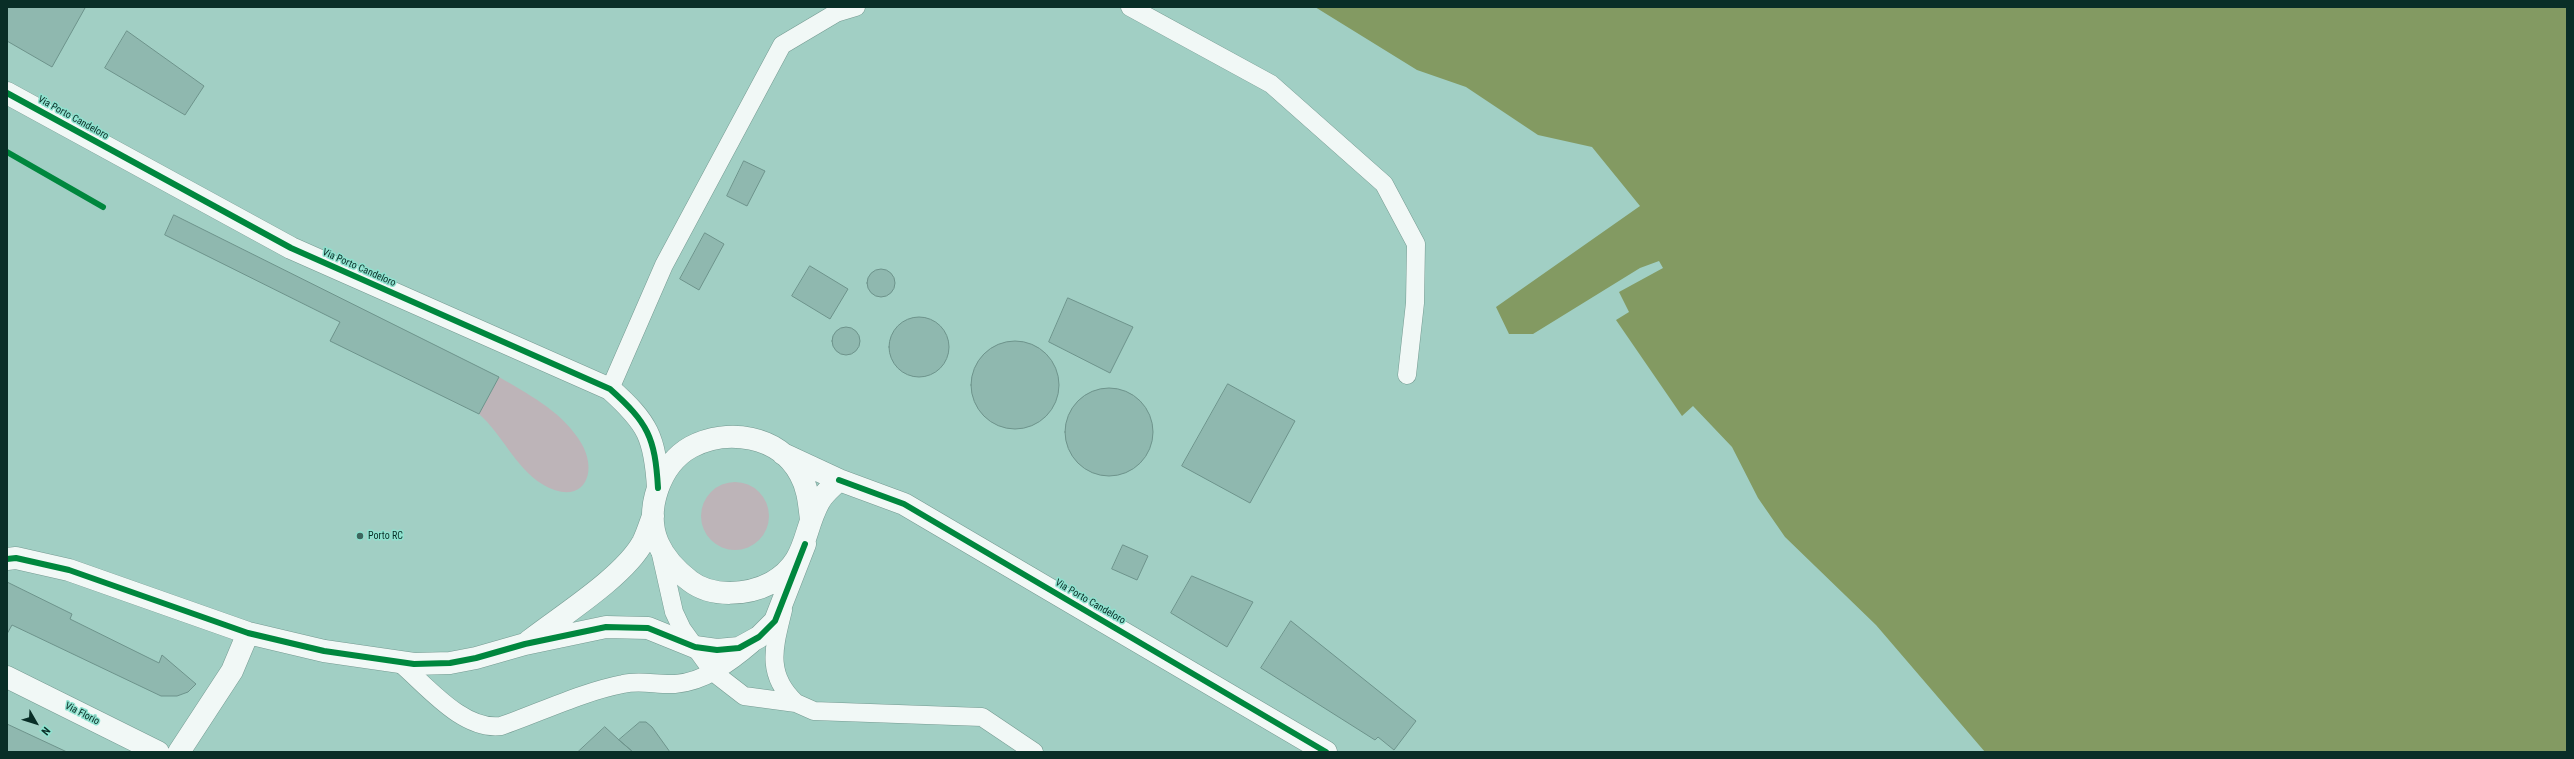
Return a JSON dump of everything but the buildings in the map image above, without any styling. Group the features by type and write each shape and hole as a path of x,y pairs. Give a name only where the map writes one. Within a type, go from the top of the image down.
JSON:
{"street":[{"name":"Via Porto Candeloro","path":"7,93 291,248 610,389 633,410 647,429 656,457 658,488"},
{"name":"Via Porto Candeloro","path":"658,488 671,464 690,448 713,438 737,436 762,442 783,454 839,480 904,504 1326,752"},
{"path":"783,454 799,473 809,496 811,520"},
{"path":"7,559 16,558 69,570 248,633 324,651 400,663 450,663 525,644 606,627 628,626 648,628 695,647 717,650 739,648 759,637 775,622 785,600 805,544 811,520 819,501 839,480"},
{"path":"525,644 610,578 629,560 643,542 653,515 658,488"},
{"path":"653,515 658,542 672,566 692,583 718,593 746,592 771,583 792,565 805,544"},
{"path":"178,752 232,671 248,633"},
{"name":"Via Florio","path":"7,677 158,752"}],"lane":[{"path":"610,389 664,265 782,45 836,13 856,7"},
{"path":"1130,7 1271,84 1384,184 1416,244 1415,303 1407,375"},
{"path":"658,542 674,612 682,629 713,672 744,696 796,703 814,711 982,717 1034,752"},
{"path":"785,600 773,651 779,684 796,703"},
{"path":"400,663 458,714 469,721 490,728 501,726 624,684 675,684 713,672 733,660 759,637"}],"shaded area":[{"path":"1315,7 2567,7 2567,752 1985,752 1876,625 1785,537 1758,498 1732,447 1693,406 1682,416 1616,320 1629,312 1619,292 1663,268 1659,261 1640,268 1533,334 1509,334 1496,307 1640,206 1592,147 1538,135 1466,87 1417,70"},
{"path":"499,377 542,403 562,419 578,438 585,451 588,463 588,474 584,483 578,489 568,492 556,491 532,477 516,460 495,431 479,414"},
{"path":"735,482 748,485 759,492 766,503 769,516 766,529 759,540 748,547 735,550 722,547 711,540 704,529 701,516 704,503 711,492 722,485"}],"cycle path":[{"path":"7,93 291,248 610,389 633,412 647,432 652,443 655,456 658,488"},
{"path":"7,152 103,207"},
{"path":"839,480 904,504 1326,752"},
{"path":"7,559 16,558 69,570 248,633 324,651 414,664 450,663 476,658 525,644 606,627 648,628 695,647 717,650 739,648 759,637 775,621 805,544"}],"place":[{"name":"Porto RC","path":"360,536"}]}
